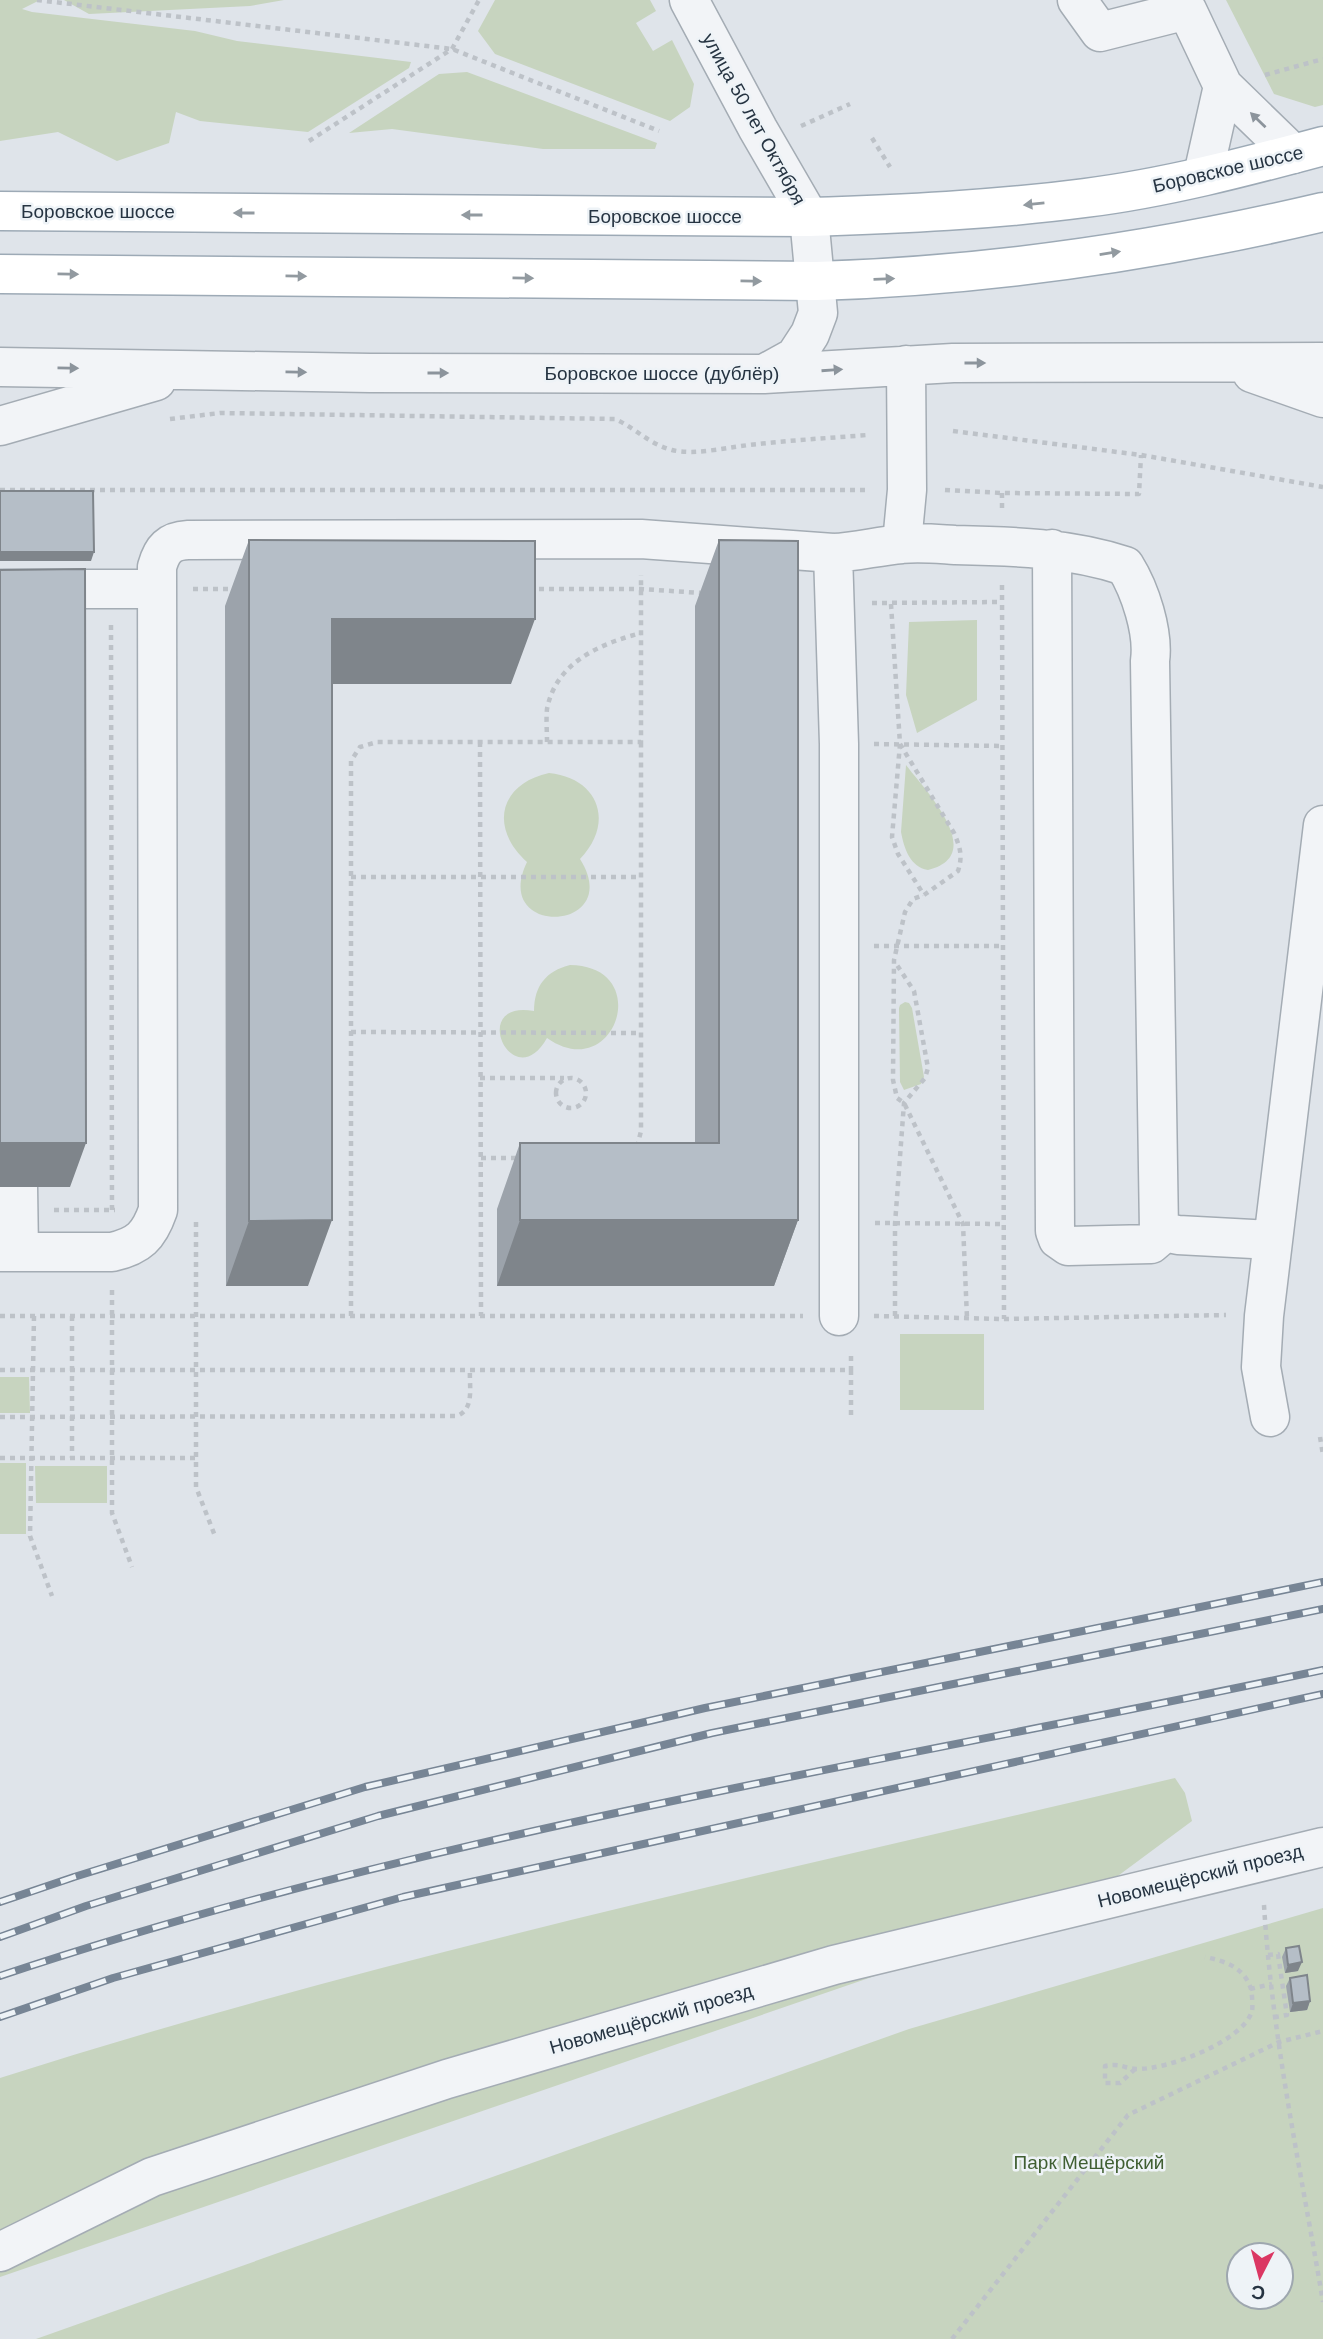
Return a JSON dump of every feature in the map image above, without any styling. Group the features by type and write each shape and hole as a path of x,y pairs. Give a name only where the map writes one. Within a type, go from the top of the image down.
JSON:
{"main road":[{"name":"Боровское шоссе","path":"0,211 809,217 972,210 1087,198 1163,185 1308,150"},
{"path":"0,274 816,281 900,279 1093,256 1257,227 1323,212"}],"street":[{"name":"улица 50 лет Октября","path":"690,0 758,129 809,217 818,313 810,334 795,357 764,374"},
{"path":"1077,0 1100,32 1187,10 1223,86 1308,150"},
{"path":"1203,175 1223,86"},
{"path":"1220,362 1323,398"},
{"name":"Боровское шоссе (дублёр)","path":"0,367 370,373 764,374 906,365 1323,362"},
{"path":"902,544 907,490 906,365"},
{"path":"0,426 198,369"},
{"path":"19,1198 9,1252 112,1252 128,1249 152,1228 158,1210 157,566 160,554 166,547 176,541 188,540 641,540 833,554 902,544 1003,545 1052,549 1109,560 1125,566 1135,583 1149,627 1152,649 1159,1231 1155,1242 1144,1246 1068,1245 1058,1239 1055,1231 1052,549"},
{"path":"833,554 839,744 839,1223 845,1316"},
{"path":"0,589 157,589"},
{"path":"1270,1418 1261,1367 1272,1240 1323,831"},
{"path":"1159,1231 1178,1235 1272,1240"},
{"name":"Новомещёрский проезд","path":"0,2252 152,2177 447,2079 834,1965 1323,1847"}],"path":[{"path":"37,0 452,49 659,131"},
{"path":"309,141 452,49 479,0"},
{"path":"1223,86 1323,58"},
{"path":"800,126 850,104"},
{"path":"872,138 890,167"},
{"path":"168,419 219,413 615,419 651,443 675,451 867,435"},
{"path":"953,431 1141,455 1323,487"},
{"path":"946,490 1002,494 1139,494 1141,455"},
{"path":"0,490 907,490"},
{"path":"1002,494 1004,1319"},
{"path":"111,589 112,1513 132,1567"},
{"path":"157,589 237,589"},
{"path":"516,589 641,589 710,593"},
{"path":"835,601 891,604 1002,602"},
{"path":"891,604 900,744 892,836 898,854 924,895"},
{"path":"633,1152 641,1139 641,606"},
{"path":"547,742 549,702 560,679 569,668 597,647 641,634"},
{"path":"351,1316 351,761 360,747 377,742 641,742"},
{"path":"480,742 481,1316"},
{"path":"839,744 1003,746"},
{"path":"900,744 961,848 962,857 958,871 924,895 913,899 906,908 894,960 894,1087 897,1098 904,1103 963,1224 967,1318"},
{"path":"351,877 641,877"},
{"path":"839,945 1003,946"},
{"path":"894,960 914,991 928,1068 925,1078 904,1103 895,1224 895,1316"},
{"path":"351,1032 641,1032"},
{"path":"480,1078 566,1078 574,1078 582,1082 586,1089 586,1098 573,1108 564,1107 556,1092 559,1084 566,1078"},
{"path":"481,1158 521,1158"},
{"path":"19,1198 112,1210 158,1210"},
{"path":"839,1223 1003,1224"},
{"path":"0,1316 895,1316 1004,1319 1234,1315"},
{"path":"34,1316 30,1536 52,1596"},
{"path":"72,1316 72,1458"},
{"path":"845,1316 851,1370 852,1419"},
{"path":"0,1370 851,1370"},
{"path":"0,1416 457,1416 468,1409 470,1370"},
{"path":"1320,1437 1323,1455"},
{"path":"0,1458 196,1458"},
{"path":"196,1487 215,1536"},
{"path":"1264,1905 1279,2042 1323,2302"},
{"path":"1268,1955 1278,1954 1287,2015 1276,2017"},
{"path":"1135,2069 1120,2083 1105,2083 1105,2066 1118,2063 1135,2069 1189,2058 1243,2026 1252,2010 1251,1989 1241,1972 1226,1962 1205,1957"},
{"path":"1282,1981 1292,1979"},
{"path":"1251,1989 1272,1984"},
{"path":"952,2339 1128,2115 1279,2042 1323,2031"}],"green space":[{"path":"0,0 40,0 22,9 32,12 195,31 237,41 411,62 409,68 308,132 200,121 176,112 169,143 117,161 58,132 0,141"},
{"path":"64,0 284,0 250,6 89,14"},
{"path":"495,0 650,0 656,11 636,23 653,51 672,40 694,84 690,107 670,121 495,54 478,31"},
{"path":"1226,0 1323,0 1323,105 1315,107 1274,94"},
{"path":"467,72 657,143 655,149 543,149 392,129 349,133 439,74"},
{"path":"977,620 977,700 917,733 906,695 909,622"},
{"path":"906,765 937,805 953,837 953,851 945,862 928,870 912,861 901,832"},
{"path":"549,773 580,783 590,793 599,817 591,845 580,859 589,883 586,901 574,912 557,917 540,914 526,904 521,887 527,862 515,849 507,835 504,822 510,797 519,787"},
{"path":"570,965 596,970 612,984 618,1001 616,1020 607,1036 591,1047 571,1049 547,1038 534,1054 521,1057 510,1053 500,1030 503,1019 514,1011 534,1011 536,994 543,981 554,971"},
{"path":"905,1002 912,1008 924,1077 921,1084 904,1090 900,1082 899,1008"},
{"path":"900,1334 984,1334 984,1410 900,1410"},
{"path":"0,1377 29,1377 30,1413 0,1413"},
{"path":"0,1463 26,1463 26,1534 0,1534"},
{"path":"35,1466 107,1466 107,1503 36,1503"},
{"path":"1175,1778 1185,1793 1192,1821 1107,1884 933,1956 0,2277 0,2078 291,1992 437,1954 732,1881"},
{"name":"Парк Мещёрский","path":"1323,1908 1323,2339 36,2339 909,2029"}],"building":[{"path":"0,491 93,491 94,552 0,552"},
{"path":"249,540 535,541 535,619 332,619 332,1220 249,1221"},
{"path":"719,540 798,541 798,1220 520,1220 520,1143 719,1143"},
{"path":"85,569 86,1143 0,1143 0,570"},
{"path":"1299,1946 1302,1962 1288,1965 1286,1948"},
{"path":"1307,1975 1310,2001 1293,2003 1290,1978"}],"railway":[{"path":"0,1902 365,1787 705,1708 1323,1582"},
{"path":"0,1937 86,1906 378,1816 712,1733 1323,1609"},
{"path":"0,1976 162,1925 491,1841 657,1804 1323,1670"},
{"path":"0,2017 113,1978 403,1897 1323,1694"}]}
